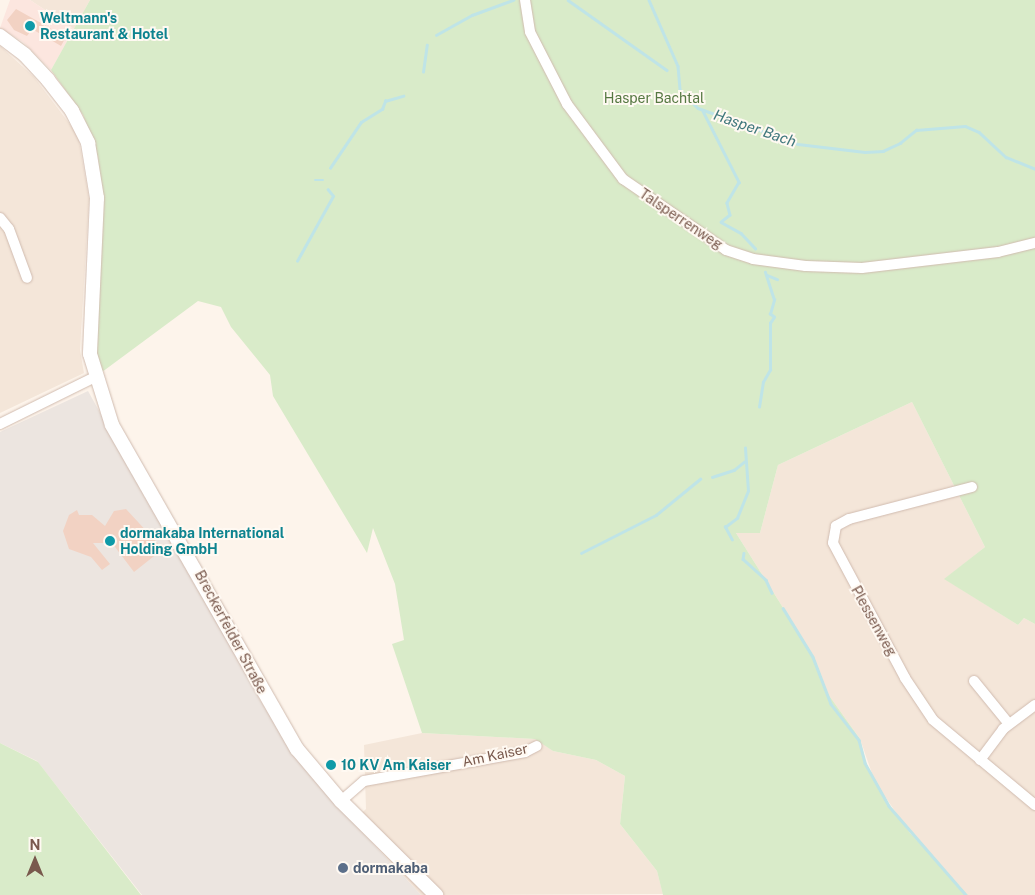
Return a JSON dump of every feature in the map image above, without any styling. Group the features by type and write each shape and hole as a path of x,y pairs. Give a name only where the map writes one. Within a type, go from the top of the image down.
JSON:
{"main road":[{"name":"Breckerfelder Straße","path":"0,36 25,54 48,80 72,111 88,144 97,198 89,337 95,377 112,424 177,532 280,722 341,801 436,895"}],"street":[{"name":"Talsperrenweg","path":"524,0 530,32 567,104 623,179 726,250 753,259 806,266 862,268 998,252 1035,244"},
{"path":"0,218 9,229 27,278"},
{"path":"0,424 95,377"},
{"name":"Plessenweg","path":"972,487 849,519 836,526 833,538 842,565 918,700 933,720 1035,805"},
{"path":"974,681 1009,724"},
{"path":"980,760 1009,724 1035,705"},
{"name":"Am Kaiser","path":"341,801 364,781 525,752 537,746"}],"shaded area":[{"path":"10,0 30,0 74,29 51,70 23,42 0,28"},
{"path":"30,0 90,0 74,29"},
{"path":"0,46 34,77 78,135 89,199 80,350 84,373 0,413"},
{"path":"88,391 260,700 311,777 421,895 142,895 37,761 0,743 0,432"},
{"path":"912,402 985,547 945,579 1018,625 1024,618 1035,624 1035,895 968,895 910,833 875,782 860,739 828,694 814,657 736,533 760,533 778,465"},
{"path":"422,733 536,739 553,751 596,760 625,776 620,824 657,871 663,894 421,895 353,821 366,809 364,745"}],"green space":[{"name":"Hasper Bachtal","path":"90,0 1035,0 1035,624 1024,618 1018,625 944,579 985,547 912,402 778,465 760,533 736,533 814,657 828,694 860,739 866,763 890,806 910,833 968,895 663,895 657,871 620,824 625,776 596,760 553,751 535,739 422,733 392,644 404,640 395,584 373,528 367,553 273,396 270,375 231,327 221,307 198,301 98,375 93,311 100,197 98,157 83,115 51,70"},
{"path":"0,743 38,762 141,895 0,895"}],"building":[{"name":"Weltmann's Restaurant & Hotel","path":"16,9 66,37 61,46 32,29 27,36 14,30 7,20"},
{"name":"dormakaba International Holding GmbH","path":"126,509 163,549 134,572 112,543 93,543 110,564 102,570 91,557 69,549 63,531 69,515 77,510 79,515 92,515 105,526 114,511"}],"waterway":[{"path":"436,35 472,15 513,0"},
{"path":"568,0 667,70"},
{"name":"Hasper Bach","path":"649,0 678,66 680,90 698,108 798,144 865,152 883,151 900,143 916,130 965,126 979,132 1006,157 1035,169"},
{"path":"423,72 427,45"},
{"path":"330,168 361,122 382,109 385,101 403,96"},
{"path":"703,111 739,182 727,203 730,215 721,222 741,233 755,248"},
{"path":"315,180 323,180"},
{"path":"297,261 333,196 328,190"},
{"path":"759,407 763,382 770,370 770,323 774,317 770,314 774,300 765,272"},
{"path":"767,275 777,279"},
{"path":"732,540 725,527 737,518 748,491 745,448"},
{"path":"712,477 734,470 744,462"},
{"path":"581,553 656,515 700,479"},
{"path":"744,553 743,559 766,580 772,593"},
{"path":"783,608 813,657 831,704 859,740 865,763 889,806 966,895"}],"place":[{"name":"Weltmann's Restaurant & Hotel","path":"30,26"},
{"name":"dormakaba International Holding GmbH","path":"110,541"},
{"name":"10 KV Am Kaiser","path":"331,765"},
{"name":"dormakaba","path":"343,868"}]}
